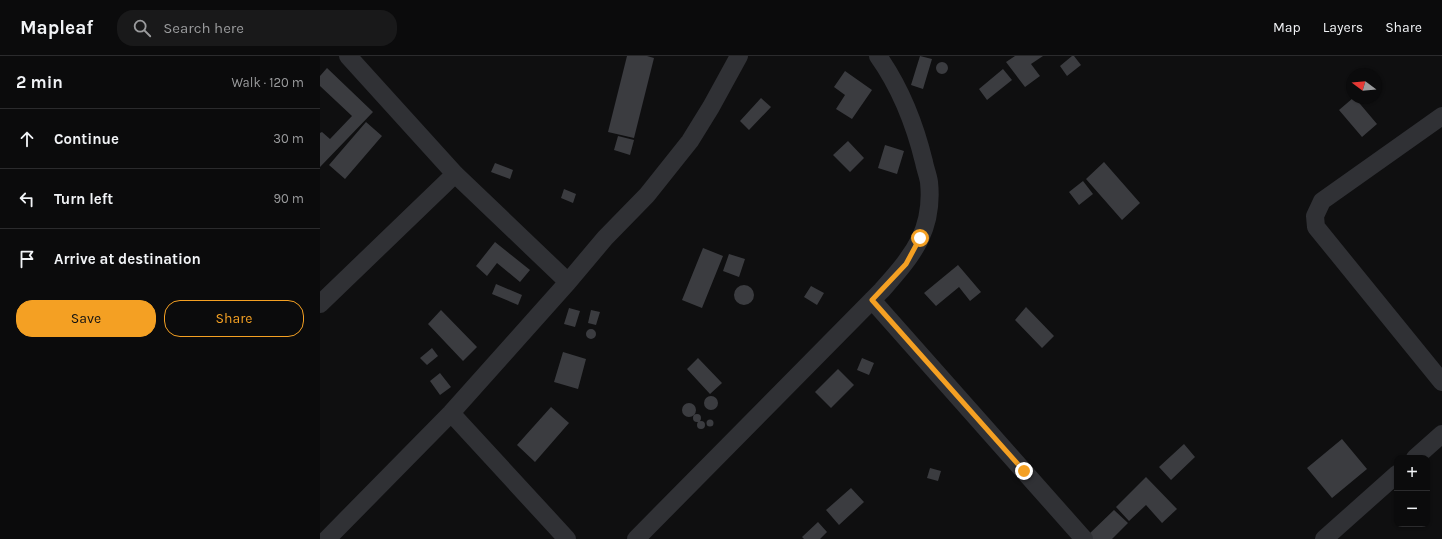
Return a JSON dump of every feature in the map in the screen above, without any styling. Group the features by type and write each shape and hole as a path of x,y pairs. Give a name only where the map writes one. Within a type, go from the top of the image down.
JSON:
{"street":[{"path":"348,56 455,174 568,282"},
{"path":"326,533 451,413 568,282 605,238 647,195 690,141 739,56"},
{"path":"636,539 906,264 920,238 928,211 929,182 919,143 905,104 878,56"},
{"path":"1442,116 1322,201 1315,216 1316,226 1442,382"},
{"path":"320,304 455,174"},
{"path":"872,300 1084,539"},
{"path":"451,413 567,539"},
{"path":"1418,455 1442,434"},
{"path":"1324,539 1394,477"}],"building":[{"path":"627,56 647,56 654,58 634,138 608,132"},
{"path":"920,56 932,59 923,89 911,85"},
{"path":"1015,56 1043,56 1031,64 1040,76 1025,87 1006,62"},
{"path":"1074,56 1081,65 1067,76 1060,66"},
{"path":"944,62 947,63 947,73 940,74 937,73 936,66 937,63"},
{"path":"327,68 373,112 320,167 320,133 322,132 330,139 352,116 320,86 320,76"},
{"path":"1003,69 1012,80 987,100 979,89"},
{"path":"845,71 872,90 852,119 836,109 845,95 834,87"},
{"path":"761,98 771,107 749,130 740,121"},
{"path":"1346,104 1360,104 1377,124 1362,137 1339,110"},
{"path":"366,122 382,136 345,179 329,165"},
{"path":"618,136 634,140 630,155 614,150"},
{"path":"848,141 864,158 850,172 833,155"},
{"path":"885,145 904,151 897,174 878,168"},
{"path":"1104,162 1140,203 1122,220 1086,179"},
{"path":"495,163 513,170 510,179 491,172"},
{"path":"1083,181 1093,194 1079,205 1069,192"},
{"path":"564,189 576,194 573,203 561,198"},
{"path":"495,242 530,270 520,282 497,263 487,276 476,266"},
{"path":"703,248 723,256 702,308 682,300"},
{"path":"729,254 745,259 739,277 723,271"},
{"path":"958,265 981,292 970,301 959,287 936,306 924,293"},
{"path":"496,284 522,295 518,305 492,294"},
{"path":"740,285 748,285 754,291 754,299 748,305 740,305 734,299 734,291"},
{"path":"811,286 824,293 817,305 804,297"},
{"path":"1026,307 1054,336 1042,348 1015,320"},
{"path":"569,308 580,311 575,327 564,324"},
{"path":"441,310 477,347 463,361 428,324"},
{"path":"591,310 600,312 596,325 588,323"},
{"path":"589,329 593,329 595,330 595,338 589,339 586,336 586,332"},
{"path":"432,348 438,356 427,365 420,358"},
{"path":"563,352 586,359 578,389 554,382"},
{"path":"698,358 722,383 710,394 687,369"},
{"path":"862,358 874,363 869,375 857,370"},
{"path":"838,369 854,385 831,408 815,392"},
{"path":"440,373 451,387 440,395 430,381"},
{"path":"711,396 716,398 718,403 716,408 711,410 706,408 704,403 706,398"},
{"path":"689,403 694,405 696,410 694,415 689,417 684,415 682,410 684,405"},
{"path":"551,407 569,423 535,462 517,445"},
{"path":"697,414 700,415 700,421 697,422 694,421 693,418 694,415"},
{"path":"710,419 713,420 713,426 710,427 707,426 706,423 707,420"},
{"path":"699,421 703,421 705,425 703,429 699,429 697,427 697,423"},
{"path":"1342,439 1367,469 1332,498 1307,468"},
{"path":"1184,444 1195,457 1171,480 1159,467"},
{"path":"930,468 941,471 938,481 927,478"},
{"path":"1146,477 1177,509 1162,523 1146,505 1129,521 1116,507"},
{"path":"851,488 864,502 839,525 826,510"},
{"path":"1114,510 1128,523 1112,539 1091,539 1088,535"},
{"path":"818,522 827,532 820,539 804,539 802,537"}],"route":[{"path":"920,238 906,264 872,300 1024,471"}]}
